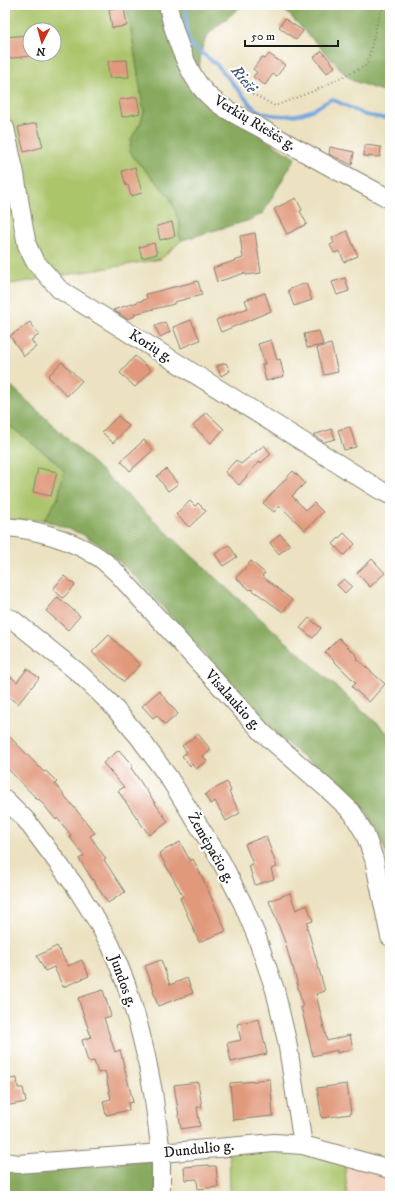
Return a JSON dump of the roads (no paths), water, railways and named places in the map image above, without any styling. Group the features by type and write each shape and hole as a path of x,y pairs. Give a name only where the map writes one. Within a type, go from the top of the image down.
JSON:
{"street":[{"name":"Verkių Riešės g.","path":"168,5 178,42 193,74 203,90 213,101 288,144 390,199"},
{"name":"Korių g.","path":"5,128 16,174 27,245 34,260 59,289 390,495"},
{"name":"Visalaukio g.","path":"5,528 38,532 67,541 95,555 117,572 263,733 352,812 365,834 374,859 390,937"},
{"name":"Žemėpačio g.","path":"5,616 12,619 80,674 110,703 139,737 169,778 221,861 246,911 275,990 287,1042 303,1145"},
{"name":"Jundos g.","path":"5,799 26,820 75,886 111,946 126,984 138,1023 153,1092 161,1153 162,1196"},
{"name":"Dundulio g.","path":"5,1162 18,1164 274,1143 303,1145 390,1169"}],"waterway":[{"name":"Riešė","path":"187,5 186,30 190,44 216,64 252,106 259,111 267,114 285,116 294,115 310,111 332,99 365,115 390,119"}]}
